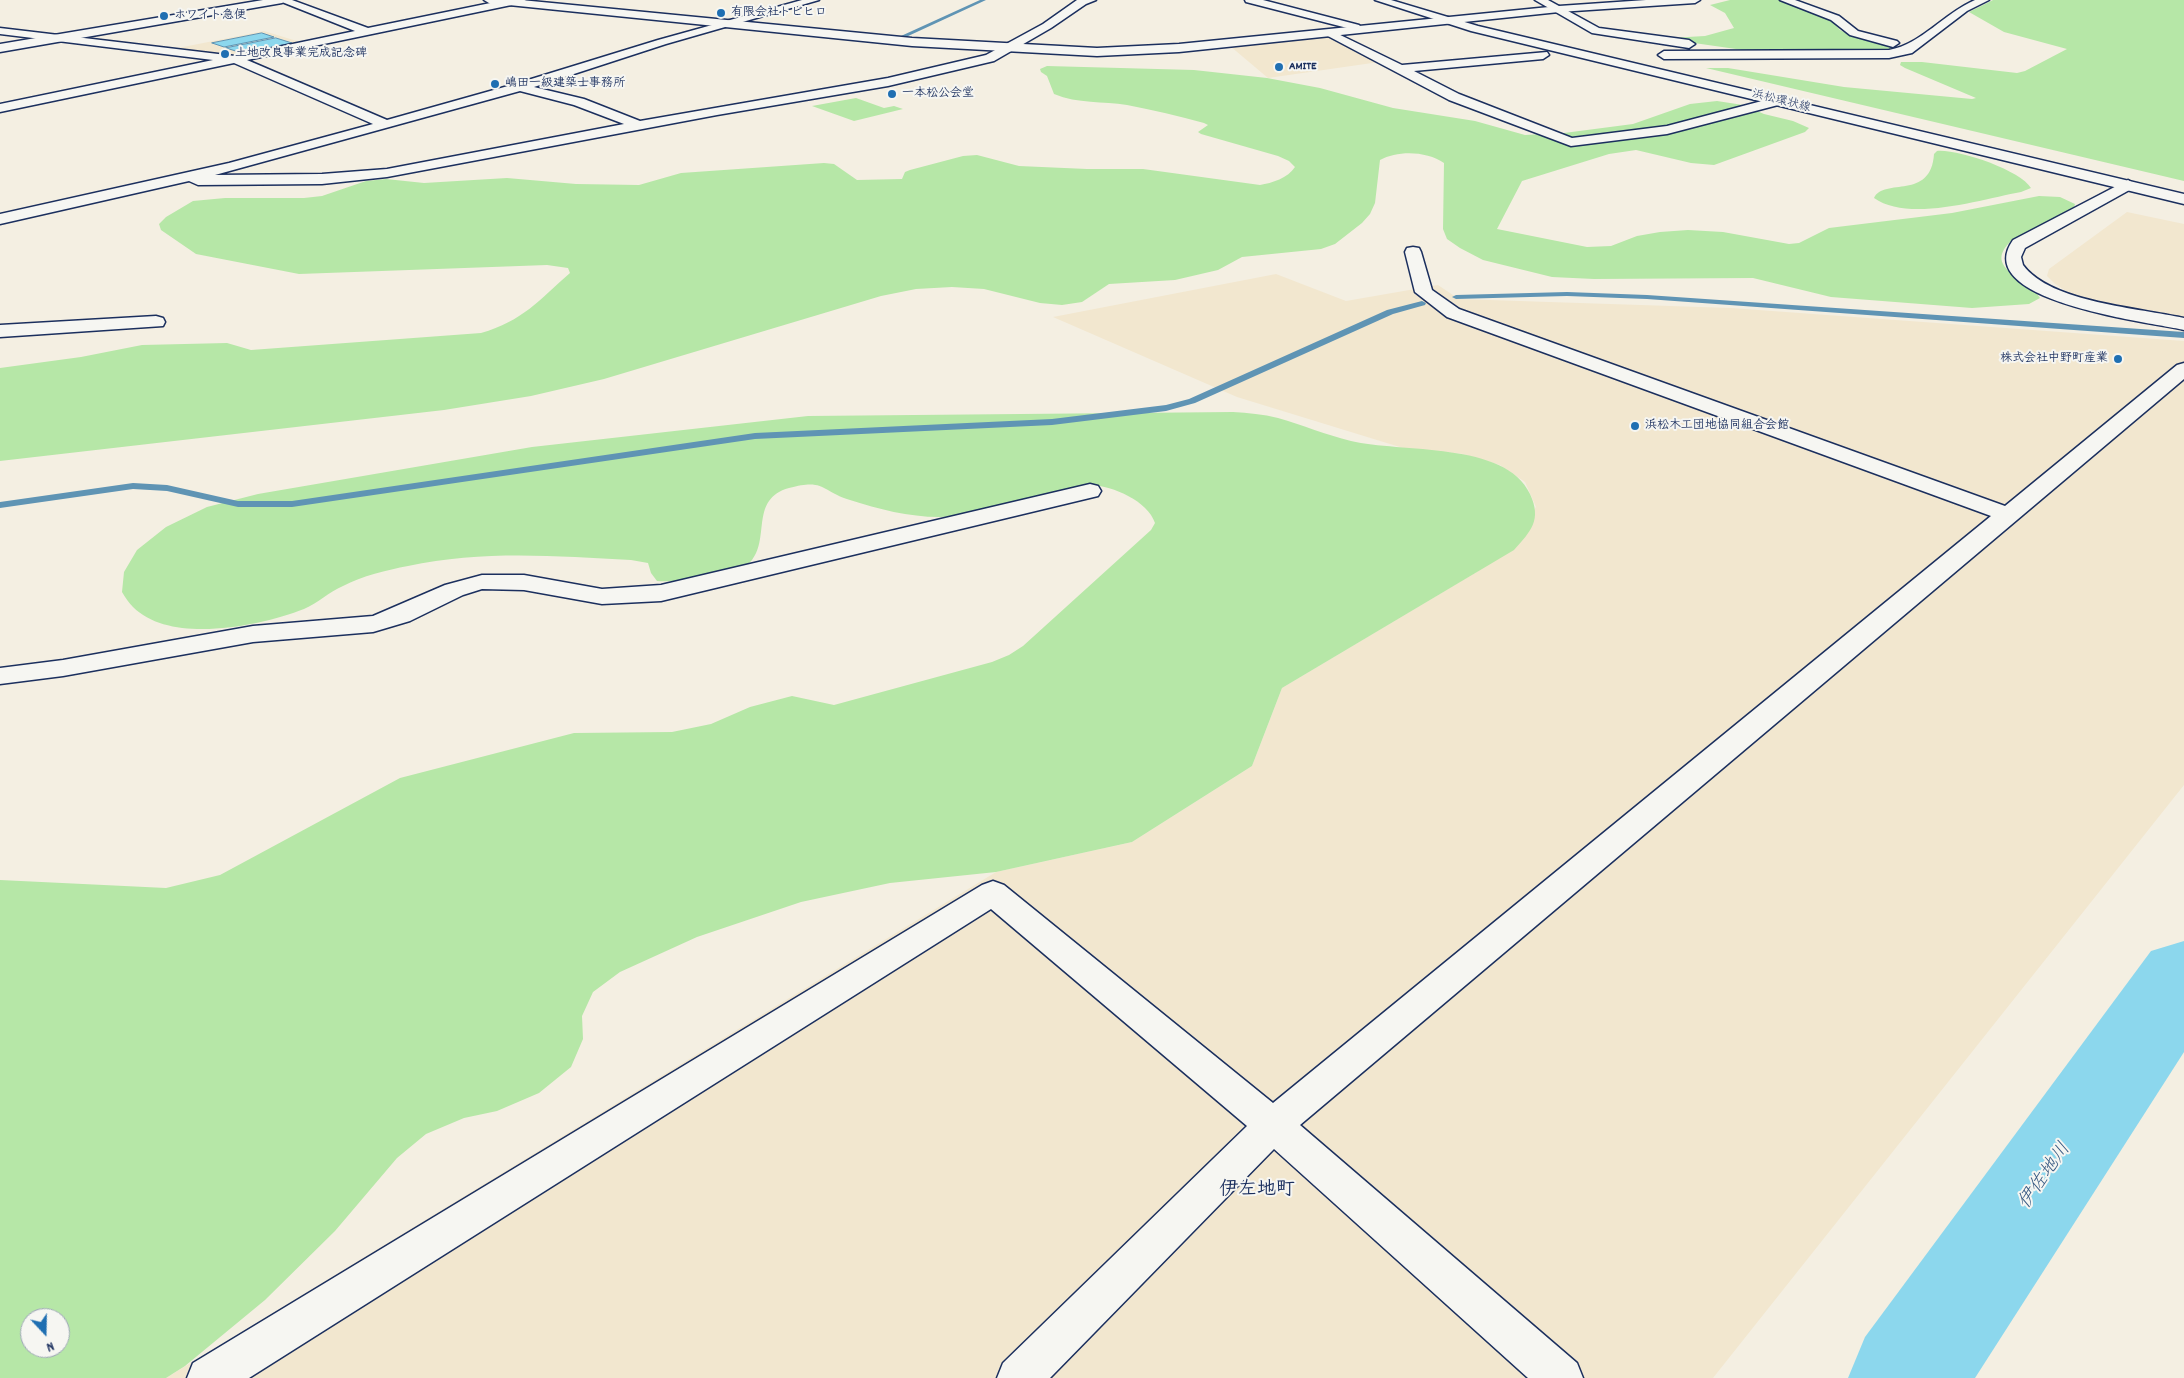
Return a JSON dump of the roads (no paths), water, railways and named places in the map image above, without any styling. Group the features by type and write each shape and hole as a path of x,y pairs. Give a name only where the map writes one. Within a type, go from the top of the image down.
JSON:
{"street":[{"path":"0,48 282,0 368,32"},
{"path":"489,0 516,1 726,25 1009,48 1097,52 1152,50 1558,9 1695,0"},
{"path":"0,219 192,177 520,87 662,42 814,0"},
{"path":"192,177 198,180 363,176 418,168 888,82 978,62 1009,48 1083,2 1091,0"},
{"path":"1250,0 1360,30"},
{"name":"浜松環状線","path":"1380,0 1445,21 2184,199"},
{"name":"浜松環状線","path":"1404,0 1466,19 2184,190"},
{"path":"1540,0 1596,31 1744,52 1747,54"},
{"path":"1785,0 1836,18 1854,33 1912,47"},
{"path":"1664,55 1889,54 1912,47 1963,9 1984,0"},
{"path":"0,108 516,1"},
{"path":"0,31 64,37 234,60 386,124"},
{"path":"1330,33 1454,98 1571,142 1667,130 1778,101"},
{"path":"1400,69 1543,55"},
{"path":"520,87 579,102 640,126"},
{"path":"2128,185 2019,244 2013,252 2012,261 2018,270 2030,281 2045,291 2067,300 2094,308 2184,324"},
{"path":"1413,252 1424,292 1453,313 2009,514"},
{"path":"0,331 156,322"},
{"path":"1020,1378 1273,1125 2184,369"},
{"path":"0,676 78,666 273,631 374,624 394,618 462,588 498,580 514,581 594,596 627,597 661,593 1090,491"},
{"path":"209,1378 994,894 1273,1125 1561,1378"}],"water":[{"path":"262,33 274,37 224,47 212,43"},
{"path":"276,38 292,43 242,53 226,48"}],"waterway":[{"path":"904,36 984,0"},
{"path":"1456,297 1567,294 1647,297 2184,335"},
{"path":"0,505 133,486 167,488 238,504 292,504 755,436 1052,422 1166,408 1192,401 1390,312 1422,303"},
{"name":"伊佐地川","path":"1907,1378 2184,976"}],"place":[{"name":"有限会社トビヒロ","path":"721,13"},
{"name":"ホワイト急便","path":"164,16"},
{"name":"土地改良事業完成記念碑","path":"225,54"},
{"name":"AMITE","path":"1279,67"},
{"name":"嶋田一級建築士事務所","path":"495,84"},
{"name":"一本松公会堂","path":"892,94"},
{"name":"株式会社中野町産業","path":"2118,359"},
{"name":"浜松木工団地協同組合会館","path":"1635,426"}],"district":[{"name":"伊左地町","path":"1257,1191"}]}
